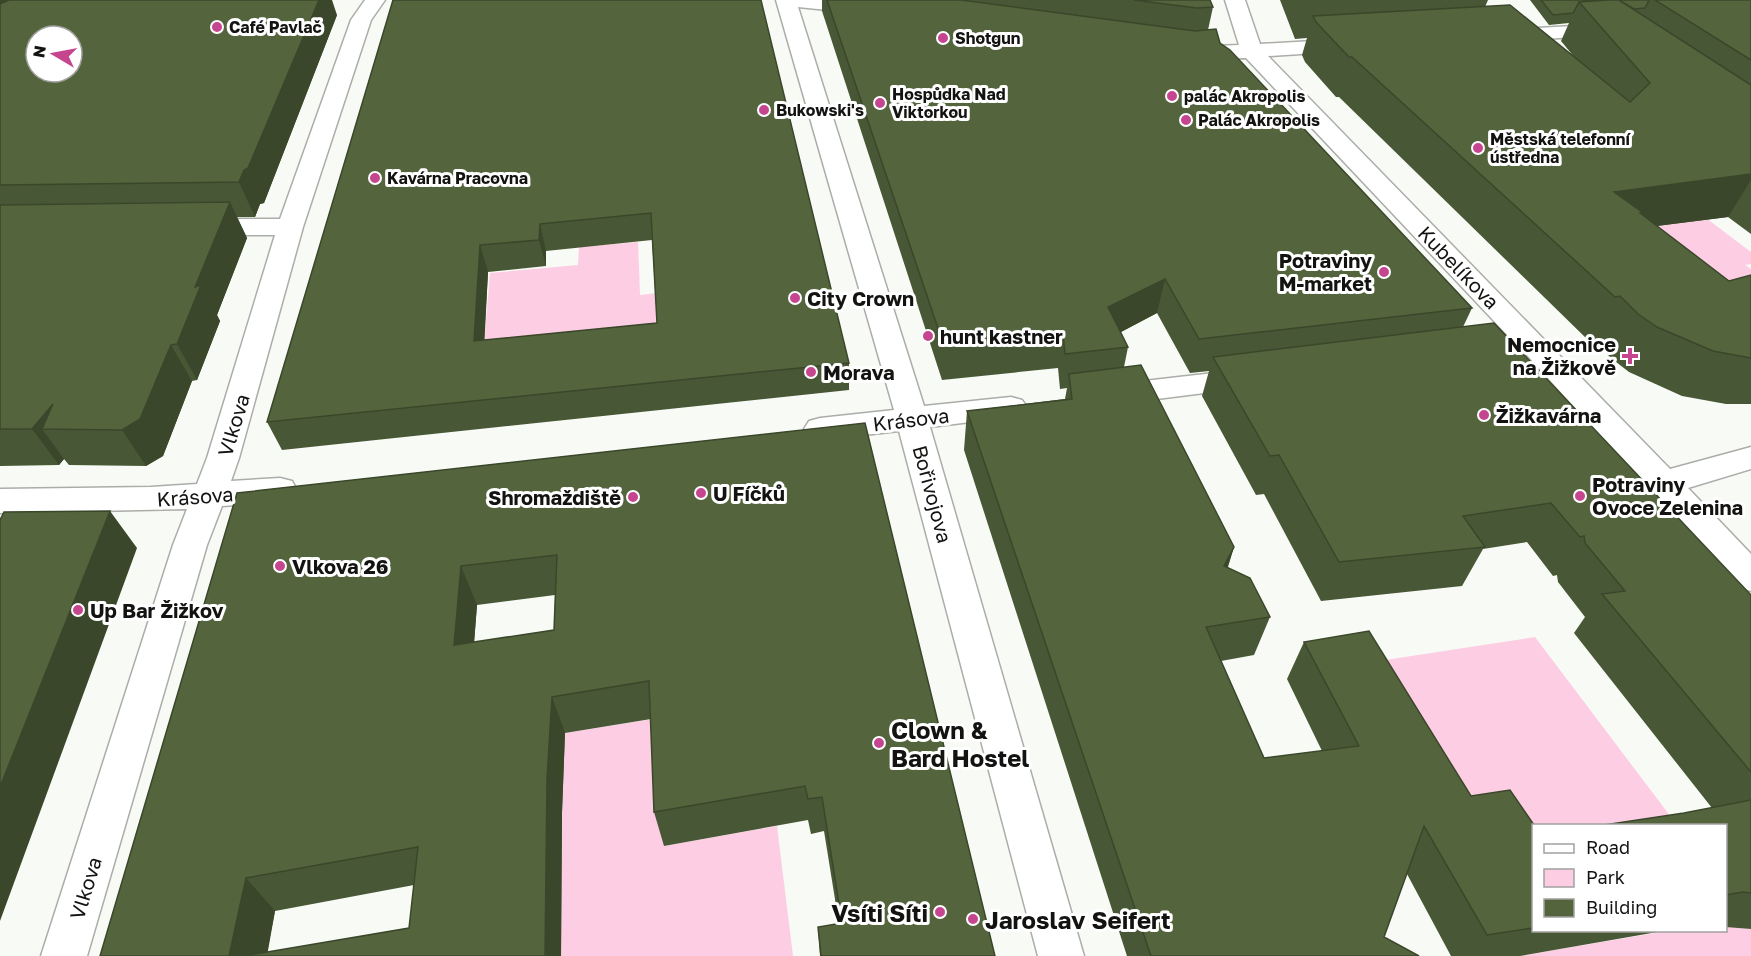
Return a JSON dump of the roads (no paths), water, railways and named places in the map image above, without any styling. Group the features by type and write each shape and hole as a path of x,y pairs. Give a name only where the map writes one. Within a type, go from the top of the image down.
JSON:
{"street":[{"path":"764,0 785,0 890,11"},
{"name":"Bořivojova","path":"785,0 912,419 1061,956"},
{"name":"Kubelíkova","path":"1235,0 1251,50 1534,344 1751,577"},
{"path":"365,5 394,6"},
{"name":"Vlkova","path":"64,956 190,545 224,458 290,227 365,5"},
{"path":"1488,37 1617,33"},
{"path":"1166,50 1189,53 1371,44"},
{"path":"173,228 290,227"},
{"path":"1440,356 1534,344"},
{"path":"1087,398 1275,375"},
{"name":"Krásova","path":"795,432 1040,404"},
{"path":"1662,483 1751,459"},
{"name":"Krásova","path":"0,501 151,499 315,486"}],"place":[{"name":"Café Pavlač","path":"217,27"},
{"name":"Shotgun","path":"943,38"},
{"name":"palác Akropolis","path":"1172,96"},
{"name":"Hospůdka Nad Viktorkou","path":"880,103"},
{"name":"Bukowski's","path":"764,110"},
{"name":"Palác Akropolis","path":"1186,120"},
{"name":"Městská telefonní ústředna","path":"1478,148"},
{"name":"Kavárna Pracovna","path":"375,178"},
{"name":"Potraviny M-market","path":"1384,272"},
{"name":"City Crown","path":"795,298"},
{"name":"hunt kastner","path":"928,336"},
{"name":"Nemocnice na Žižkově","path":"1630,356"},
{"name":"Morava","path":"811,372"},
{"name":"Žižkavárna","path":"1484,415"},
{"name":"U Fíčků","path":"701,493"},
{"name":"Potraviny Ovoce Zelenina","path":"1580,496"},
{"name":"Shromaždiště","path":"633,497"},
{"name":"Vlkova 26","path":"280,566"},
{"name":"Up Bar Žižkov","path":"78,610"},
{"name":"Clown & Bard Hostel","path":"879,743"},
{"name":"Vsíti Síti","path":"940,912"},
{"name":"Jaroslav Seifert","path":"973,919"}]}
